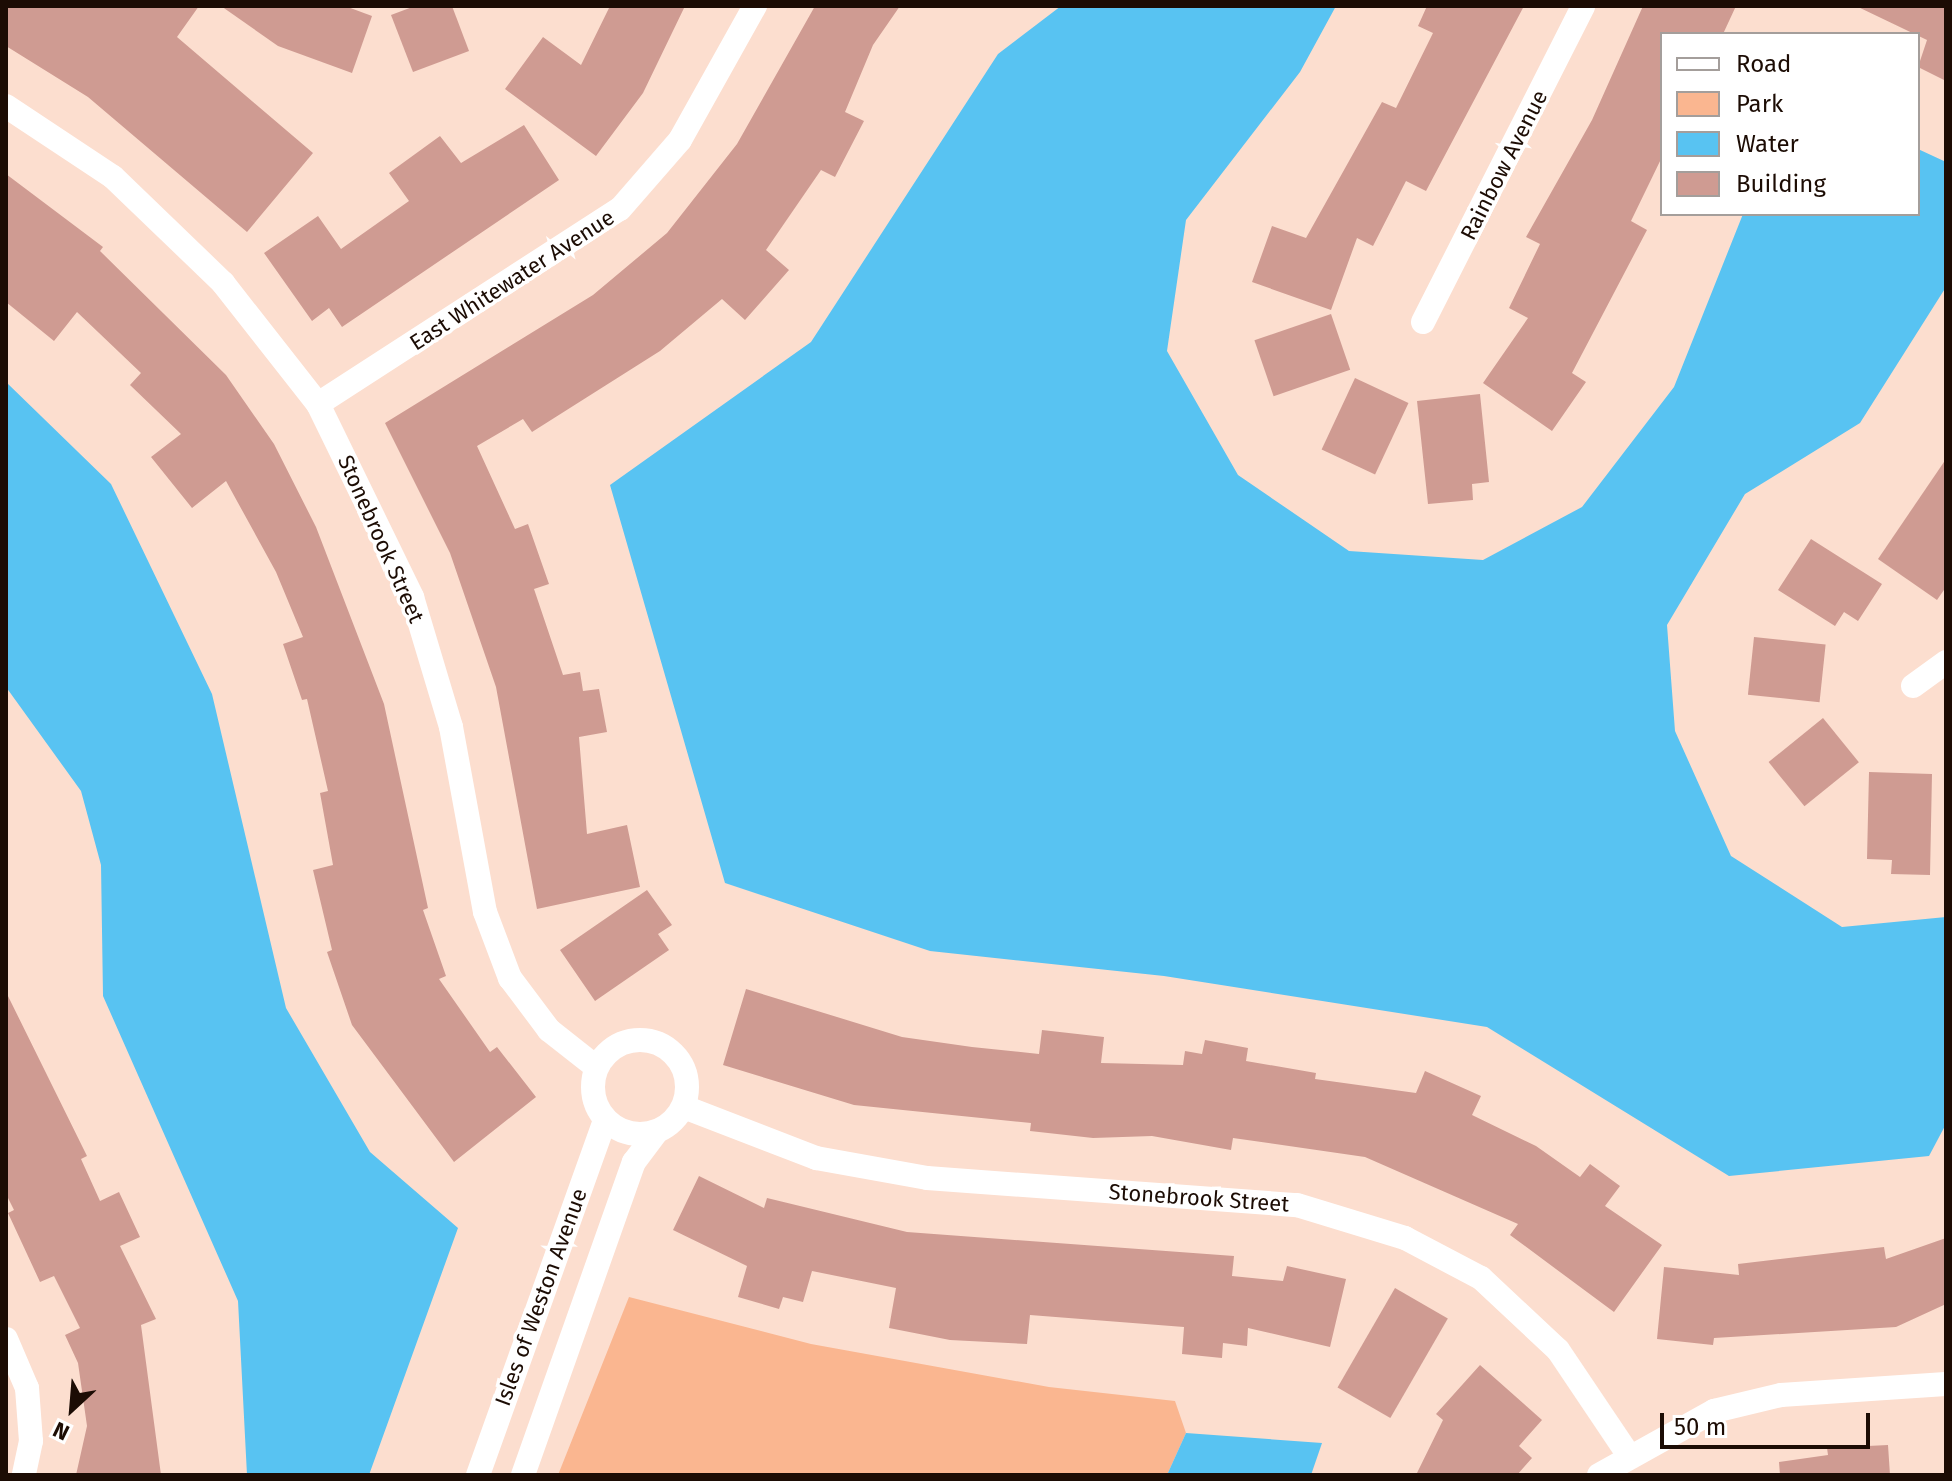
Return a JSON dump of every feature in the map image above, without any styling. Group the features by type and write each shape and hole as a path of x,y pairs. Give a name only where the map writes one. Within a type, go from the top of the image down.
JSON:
{"street":[{"name":"East Whitewater Avenue","path":"318,404 620,209 680,140 755,6"},
{"name":"Rainbow Avenue","path":"1423,322 1583,6"},
{"name":"Stonebrook Street","path":"6,106 113,177 223,283 318,404 412,597 451,727 485,912 510,978 549,1030 596,1067"},
{"path":"1913,686 1946,662"},
{"path":"623,1042 659,1043 685,1070 684,1107 657,1132 639,1135 605,1120 595,1104 596,1067 623,1042"},
{"name":"Stonebrook Street","path":"684,1107 816,1158 927,1178 1297,1205 1405,1238 1481,1278 1558,1350 1628,1454"},
{"name":"Isles of Weston Avenue","path":"478,1475 605,1120"},
{"name":"Isles of Weston Avenue","path":"523,1475 634,1162 657,1132"},
{"path":"6,1339 27,1388 31,1441 24,1475"},
{"path":"1599,1475 1628,1454 1714,1411 1781,1395 1946,1384"}],"green space":[{"path":"629,1297 811,1344 1049,1387 1175,1401 1186,1433 1167,1475 558,1475"}],"water":[{"path":"1061,6 1336,6 1300,72 1186,220 1167,351 1238,475 1349,551 1483,560 1582,507 1674,387 1742,216 1920,216 1920,150 1946,162 1946,287 1860,423 1745,494 1667,625 1675,731 1731,856 1842,927 1946,917 1946,1124 1929,1156 1729,1176 1487,1027 1164,976 930,951 725,883 610,485 811,342 998,54"},
{"path":"6,382 111,484 212,694 286,1008 370,1152 458,1228 369,1475 247,1475 238,1301 103,996 101,865 81,791 6,687"},
{"path":"1186,1433 1322,1443 1311,1475 1167,1475"}],"building":[{"path":"6,6 199,6 177,37 313,153 247,232 88,97 6,46"},
{"path":"221,6 345,6 372,16 352,73 278,46"},
{"path":"415,6 452,6 469,51 413,72 391,15"},
{"path":"610,6 685,6 643,93 596,156 505,89 543,37 581,65"},
{"path":"815,6 900,6 873,45 845,112 864,121 835,177 821,170 766,250 789,270 745,320 722,299 660,351 532,432 523,419 477,446 515,529 528,524 549,584 534,589 563,675 580,672 583,691 599,689 607,732 579,737 587,834 627,825 640,887 537,909 496,687 450,553 385,423 593,295 667,233 737,144"},
{"path":"1427,6 1524,6 1426,191 1406,181 1373,246 1357,238 1331,310 1252,282 1272,226 1306,238 1382,102 1396,108 1433,33 1418,26"},
{"path":"1643,6 1736,6 1724,32 1660,32 1660,161 1631,221 1647,230 1572,373 1586,382 1552,431 1483,383 1528,318 1509,308 1540,244 1526,237 1592,120"},
{"path":"1856,6 1946,6 1946,81 1920,68 1927,40 1920,37 1920,32 1910,32"},
{"path":"524,125 559,180 342,327 329,308 312,321 264,253 318,216 341,249 409,201 389,173 440,136 461,163"},
{"path":"6,174 103,247 100,251 226,375 274,444 316,527 384,704 428,908 423,910 446,976 439,979 490,1052 497,1047 536,1097 454,1162 352,1025 327,952 332,950 313,870 333,865 320,793 328,791 307,699 302,700 283,644 303,637 276,572 226,481 192,508 151,457 181,434 130,385 141,373 77,312 54,341 6,302"},
{"path":"1331,314 1350,370 1274,396 1254,340"},
{"path":"1355,378 1408,403 1375,475 1322,450"},
{"path":"1480,394 1489,482 1472,484 1473,500 1428,504 1417,401"},
{"path":"1946,459 1946,587 1937,600 1878,559"},
{"path":"1811,539 1882,584 1858,621 1844,612 1835,626 1778,590"},
{"path":"1754,637 1826,645 1820,702 1748,695"},
{"path":"1823,718 1859,762 1804,806 1769,762"},
{"path":"1869,772 1932,774 1930,875 1891,874 1892,860 1867,859"},
{"path":"647,890 672,925 658,934 669,950 595,1001 560,950"},
{"path":"746,989 902,1037 972,1047 1039,1054 1042,1030 1104,1037 1101,1063 1183,1065 1185,1051 1202,1054 1205,1040 1248,1048 1246,1061 1316,1073 1315,1079 1416,1093 1425,1071 1481,1096 1472,1115 1536,1146 1580,1177 1590,1164 1620,1186 1605,1206 1662,1245 1614,1312 1510,1235 1518,1224 1365,1157 1233,1138 1231,1150 1152,1136 1093,1138 1030,1131 1031,1123 854,1105 723,1065"},
{"path":"6,992 87,1156 81,1159 100,1201 119,1192 140,1237 120,1246 156,1319 141,1325 161,1475 76,1475 87,1426 78,1363 65,1335 80,1328 54,1276 40,1282 8,1213 14,1210 6,1194"},
{"path":"699,1176 764,1208 767,1198 907,1232 1234,1256 1232,1276 1283,1281 1287,1266 1346,1279 1330,1347 1248,1328 1247,1346 1223,1343 1222,1358 1182,1354 1184,1327 1030,1315 1027,1344 950,1340 889,1328 896,1288 812,1271 803,1302 783,1297 779,1309 738,1297 747,1266 673,1230"},
{"path":"1946,1238 1946,1304 1896,1327 1714,1338 1713,1345 1657,1339 1664,1267 1739,1275 1738,1264 1884,1247 1886,1259"},
{"path":"1395,1288 1448,1318 1390,1418 1338,1388"},
{"path":"1480,1365 1542,1420 1519,1446 1532,1458 1517,1475 1416,1475 1443,1420 1436,1414"},
{"path":"1888,1445 1890,1475 1780,1475 1779,1462 1828,1455 1827,1448"}]}
